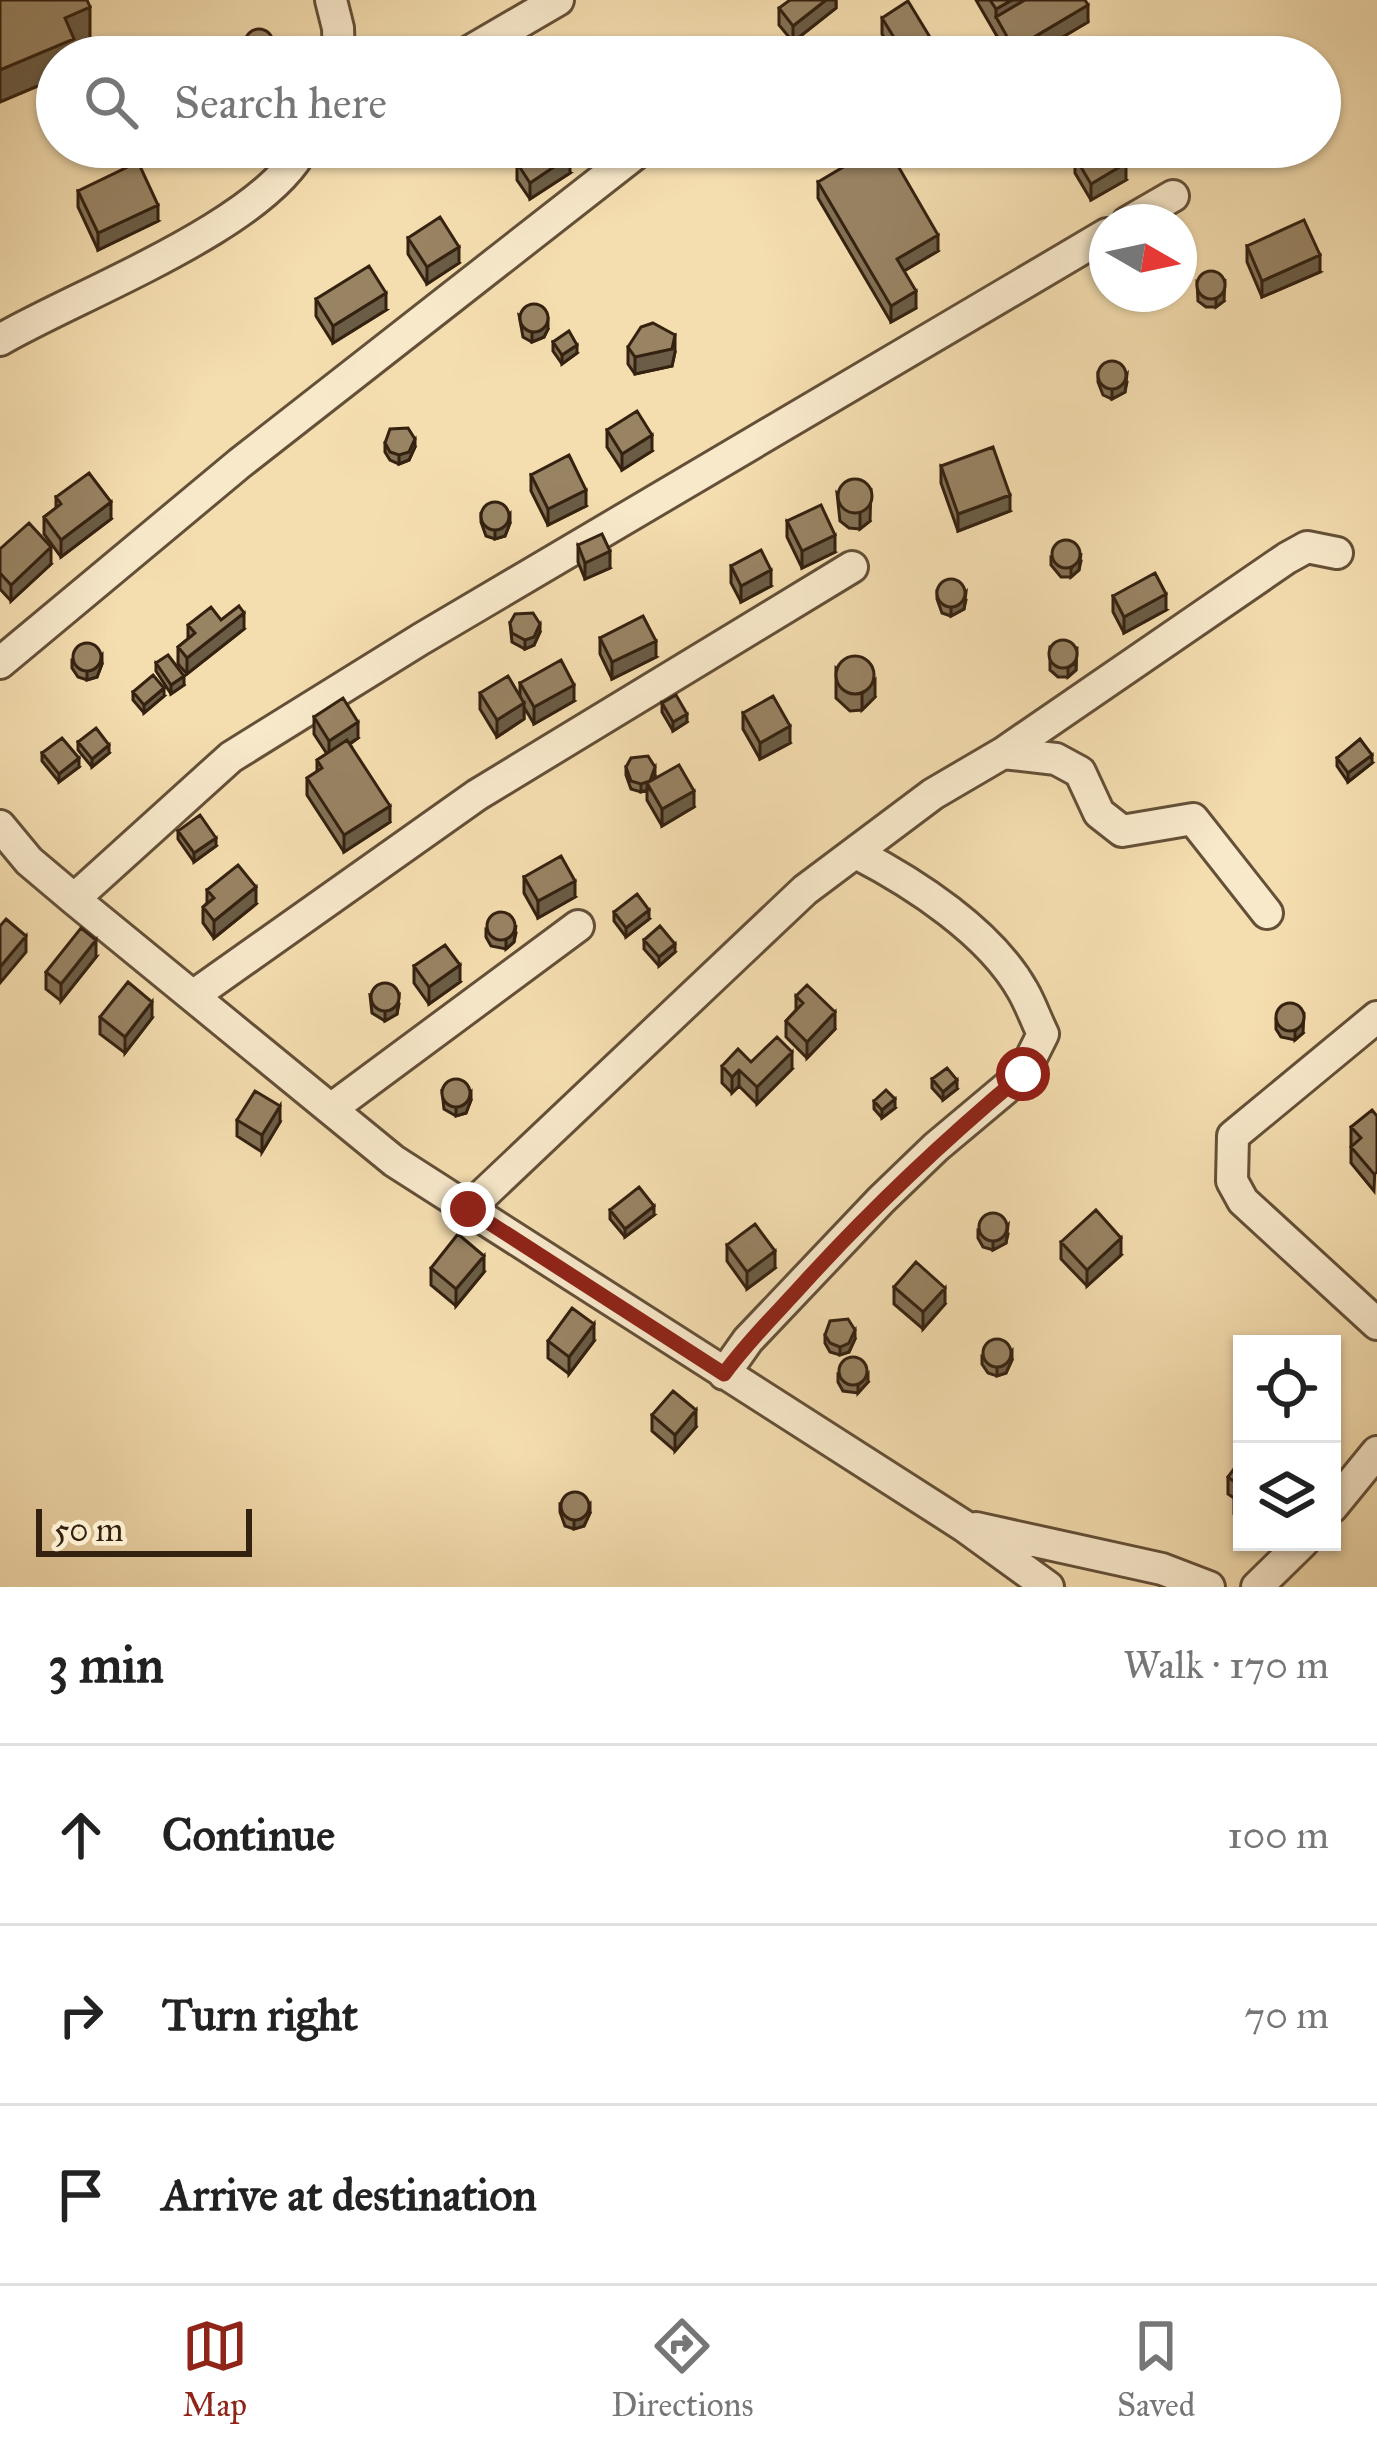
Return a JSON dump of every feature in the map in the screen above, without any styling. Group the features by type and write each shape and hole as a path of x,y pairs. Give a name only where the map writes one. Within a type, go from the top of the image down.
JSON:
{"street":[{"path":"496,36 558,0"},
{"path":"0,340 43,315 121,281 247,206 291,168"},
{"path":"0,663 240,463 617,168"},
{"path":"1159,204 1173,196"},
{"path":"74,899 231,757 461,615 1089,245"},
{"path":"468,1209 805,890 933,794 1003,753 1287,558 1307,547 1337,554"},
{"path":"193,996 477,795 852,567"},
{"path":"1003,753 1056,760 1079,772 1099,813 1122,831 1193,819 1267,913"},
{"path":"0,826 29,861 394,1161 964,1526 1048,1587"},
{"path":"724,1374 748,1340 881,1200 935,1147 1023,1074 1043,1034 1021,987 980,941 914,883 856,853"},
{"path":"331,1109 578,926"},
{"path":"1377,1017 1233,1136 1232,1181 1243,1201 1377,1324"},
{"path":"1341,1496 1377,1452"},
{"path":"964,1526 1162,1569 1209,1587"},
{"path":"1257,1587 1295,1551"}],"building":[{"path":"0,0 87,0 90,7 65,18 73,36 36,36 36,55 0,70"},
{"path":"790,0 826,0 793,26 779,8"},
{"path":"990,0 1012,0 996,9"},
{"path":"1025,0 1085,0 1088,5 1036,36 1007,36 996,17"},
{"path":"908,1 929,36 893,36 882,18"},
{"path":"259,29 271,36 247,36"},
{"path":"126,168 141,168 158,205 98,233 78,191"},
{"path":"520,168 552,168 530,183"},
{"path":"842,168 899,168 938,235 897,259 916,291 891,306 818,182"},
{"path":"1082,168 1118,168 1091,184"},
{"path":"440,217 459,247 427,267 408,238"},
{"path":"1304,220 1320,255 1262,281 1247,246"},
{"path":"369,266 386,293 333,326 316,299"},
{"path":"1206,272 1216,272 1224,280 1224,290 1216,298 1206,298 1198,290 1198,280"},
{"path":"534,304 544,308 548,318 544,328 534,332 524,328 520,318 524,308"},
{"path":"653,323 675,335 672,349 635,357 628,347 641,327"},
{"path":"569,331 577,345 562,355 553,342"},
{"path":"1112,361 1122,365 1126,375 1122,385 1112,389 1102,385 1098,375 1102,365"},
{"path":"637,411 652,435 622,454 607,430"},
{"path":"408,428 415,439 409,452 390,452 385,443 390,429"},
{"path":"993,447 1010,495 958,514 941,466"},
{"path":"569,455 586,490 548,509 531,475"},
{"path":"89,473 111,502 61,540 44,517 61,504 56,497"},
{"path":"855,479 867,484 872,496 867,508 855,513 843,508 838,496 843,484"},
{"path":"495,502 505,506 509,516 505,526 495,530 485,526 481,516 485,506"},
{"path":"821,505 835,535 802,551 787,521"},
{"path":"29,523 51,547 11,585 0,573 0,549"},
{"path":"602,534 610,551 585,563 578,545"},
{"path":"1066,540 1076,544 1080,554 1076,564 1066,568 1056,564 1052,554 1056,544"},
{"path":"761,550 771,570 741,586 731,566"},
{"path":"1155,573 1166,594 1124,617 1113,596"},
{"path":"951,579 961,583 965,593 961,603 951,607 941,603 937,593 941,583"},
{"path":"239,606 244,613 187,658 178,647 195,633 188,625 211,607 221,620"},
{"path":"533,613 540,624 534,637 525,640 512,633 515,614"},
{"path":"643,616 656,641 612,662 600,638"},
{"path":"1063,640 1073,644 1077,654 1073,664 1063,668 1053,664 1049,654 1053,644"},
{"path":"87,643 97,647 101,657 97,667 87,671 77,667 73,657 77,647"},
{"path":"168,655 184,676 171,685 156,663"},
{"path":"855,656 868,662 874,675 868,688 855,694 842,688 836,675 842,662"},
{"path":"561,660 574,685 534,707 520,683"},
{"path":"153,675 164,688 144,705 133,692"},
{"path":"508,676 524,703 497,720 480,693"},
{"path":"676,695 687,714 673,722 662,703"},
{"path":"773,696 790,726 760,743 743,713"},
{"path":"343,698 358,722 329,741 314,717"},
{"path":"96,728 109,745 92,759 78,742"},
{"path":"62,738 79,758 59,774 42,753"},
{"path":"1360,739 1372,755 1348,773 1337,758"},
{"path":"347,740 390,806 344,835 307,778 322,768 317,760"},
{"path":"648,756 655,767 650,781 631,781 626,767 631,758"},
{"path":"679,765 694,791 662,809 647,783"},
{"path":"200,815 216,838 194,853 178,831"},
{"path":"561,856 575,881 538,901 524,877"},
{"path":"238,865 256,887 214,921 203,907 214,898 207,890"},
{"path":"637,894 649,910 626,928 614,912"},
{"path":"501,912 511,916 515,926 511,936 501,940 491,936 487,926 491,916"},
{"path":"6,919 26,936 0,967 0,926"},
{"path":"660,926 675,944 659,957 644,940"},
{"path":"81,928 96,940 61,984 46,972"},
{"path":"445,945 460,965 429,987 414,966"},
{"path":"128,982 152,1002 125,1037 100,1017"},
{"path":"385,983 395,987 399,997 395,1007 385,1011 375,1007 371,997 375,987"},
{"path":"807,985 835,1012 807,1042 786,1021 803,1003 796,996"},
{"path":"1290,1003 1300,1007 1304,1017 1300,1027 1290,1031 1280,1027 1276,1017 1280,1007"},
{"path":"777,1037 792,1052 757,1087 739,1070 732,1077 722,1066 738,1049 751,1062"},
{"path":"947,1068 957,1080 943,1092 932,1079"},
{"path":"456,1079 466,1083 470,1093 466,1103 456,1107 446,1103 442,1093 446,1083"},
{"path":"886,1090 895,1099 882,1110 874,1101"},
{"path":"255,1091 280,1106 262,1135 237,1120"},
{"path":"1372,1110 1377,1116 1374,1174 1351,1147 1361,1138 1351,1127"},
{"path":"639,1187 654,1206 625,1229 610,1210"},
{"path":"1096,1210 1121,1238 1087,1270 1061,1242"},
{"path":"993,1213 1003,1217 1007,1227 1003,1237 993,1241 983,1237 979,1227 983,1217"},
{"path":"755,1224 775,1251 747,1272 727,1245"},
{"path":"458,1234 484,1256 456,1289 431,1268"},
{"path":"916,1262 945,1288 923,1312 894,1287"},
{"path":"572,1308 594,1324 569,1357 548,1341"},
{"path":"848,1319 855,1330 849,1343 840,1347 830,1343 825,1335 830,1321"},
{"path":"997,1339 1007,1343 1011,1353 1007,1363 997,1367 987,1363 983,1353 987,1343"},
{"path":"853,1357 863,1361 867,1371 863,1381 853,1385 843,1381 839,1371 843,1361"},
{"path":"673,1391 696,1410 675,1435 652,1415"},
{"path":"575,1492 585,1496 589,1506 585,1516 575,1520 565,1516 561,1506 565,1496"}],"route":[{"path":"468,1209 724,1374 748,1340 881,1200 935,1147 1023,1074"}]}
